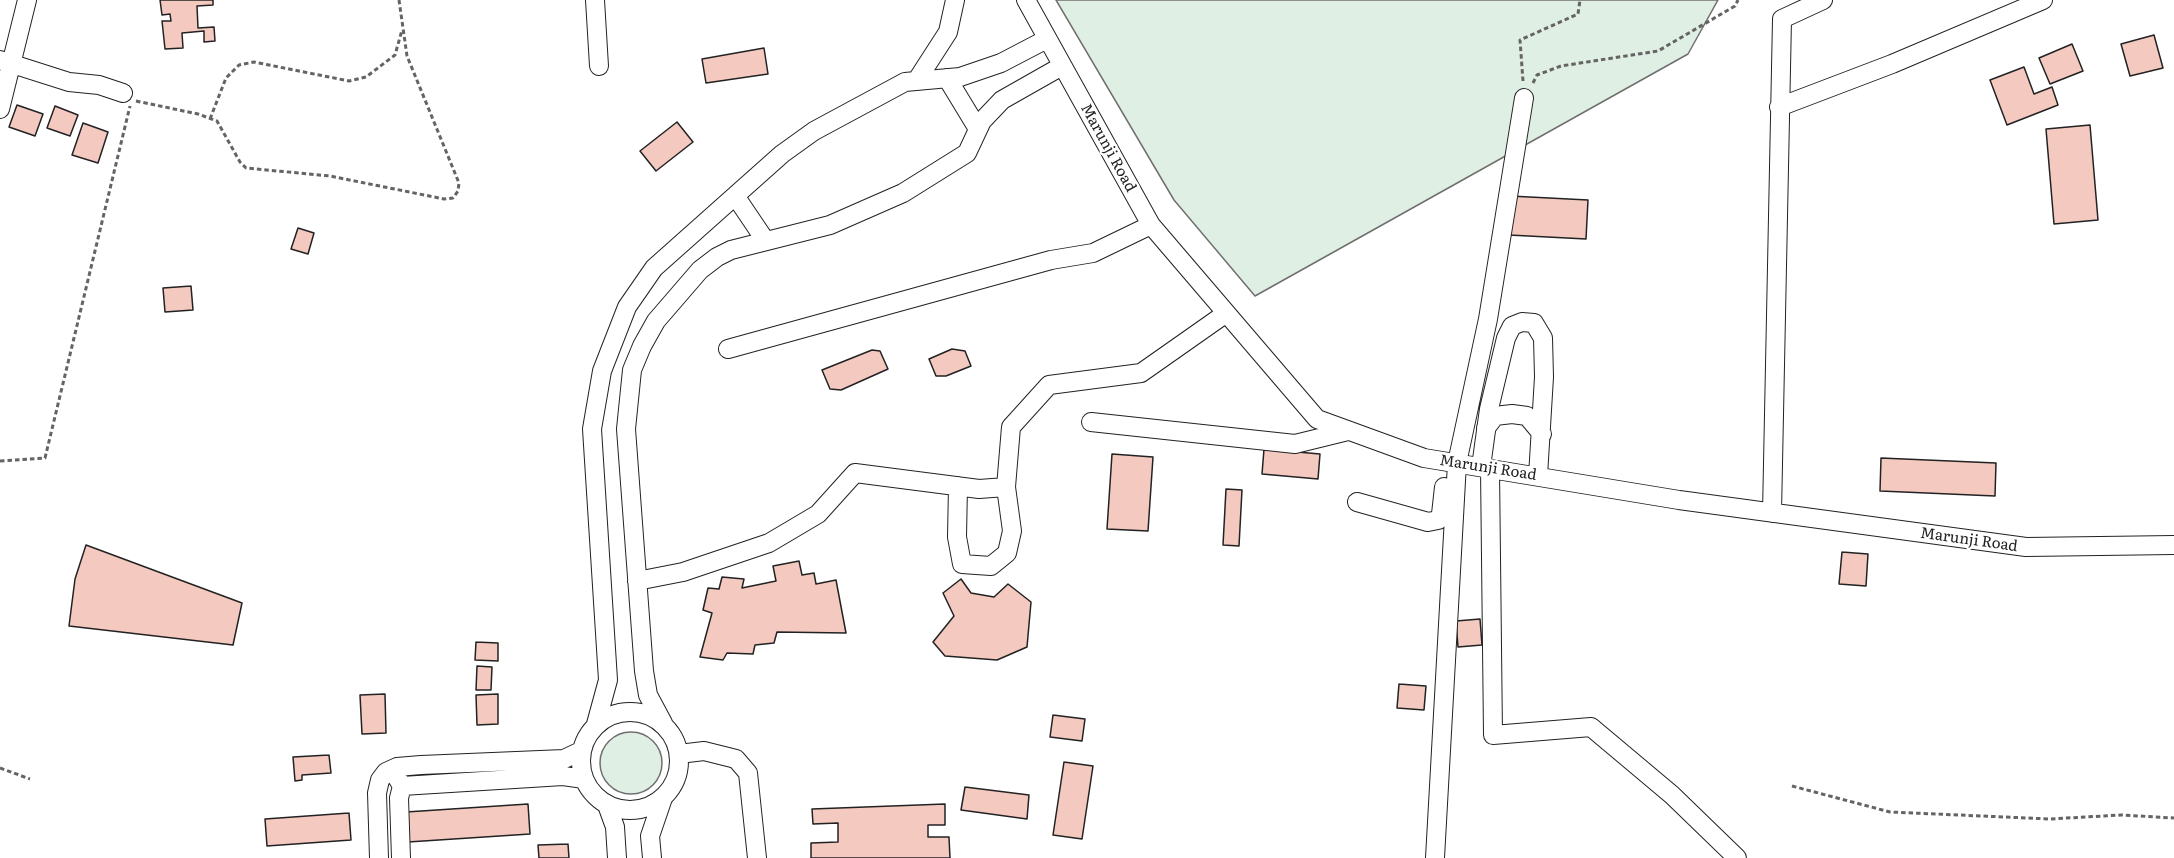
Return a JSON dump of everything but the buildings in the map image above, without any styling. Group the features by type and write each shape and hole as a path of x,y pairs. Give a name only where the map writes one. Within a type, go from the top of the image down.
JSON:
{"street":[{"path":"0,109 6,62 27,0"},
{"path":"595,0 599,66"},
{"path":"917,80 948,32 956,0"},
{"name":"Marunji Road","path":"1026,0 1151,225 1317,419 1424,458 1772,513 2026,548 2174,545"},
{"path":"1772,513 1782,19 1823,0"},
{"path":"1779,107 1892,64 2043,0"},
{"path":"663,798 646,808 626,810 607,805 592,793 580,767 581,751 585,740 596,724 608,680 592,429 608,348 627,307 654,268 782,154 814,131 905,82 960,77 1001,63 1047,39"},
{"path":"6,62 69,82 99,85 123,93"},
{"path":"652,858 650,836 663,798 676,781 679,754 676,740 663,723 648,695 644,671 626,429 632,370 642,346 656,321 700,270 731,250 830,225 903,194 967,153 978,129 1002,100 1062,66"},
{"path":"947,78 978,129"},
{"path":"1357,502 1428,522 1438,520 1490,308 1524,98"},
{"path":"735,197 765,240"},
{"path":"728,349 1051,260 1092,253 1151,225"},
{"path":"958,486 957,537 962,564 991,566 1007,553 1012,531 1006,487 1011,427 1049,385 1141,373 1225,314"},
{"path":"1538,476 1542,434 1543,338 1534,323 1522,322 1512,326 1506,338 1486,428 1493,735 1591,728 1672,795 1737,858"},
{"path":"1486,428 1495,416 1512,414 1527,416 1542,434"},
{"path":"1091,422 1295,444 1348,430"},
{"path":"1435,858 1452,462"},
{"path":"637,581 683,572 769,543 818,514 855,473 979,489 1006,487"},
{"path":"596,724 617,712 631,711 642,712 663,723"},
{"path":"379,858 377,793 380,780 386,772 392,769 430,764 564,759 581,751"},
{"path":"679,754 704,751 736,759 748,773 757,858"},
{"path":"392,769 402,786 399,798 400,858"},
{"path":"402,786 563,776 584,779"},
{"path":"607,805 615,827 617,858"}],"path":[{"path":"0,460 45,458 130,100 217,121 240,162 246,168 330,176 444,199 453,198 458,191 459,183 407,56 399,0"},
{"path":"1524,98 1520,40 1578,14 1580,0"},
{"path":"1524,98 1538,75 1561,66 1658,51 1735,6 1738,0"},
{"path":"210,119 226,78 239,65 254,63 349,81 366,77 395,55 403,28"},
{"path":"0,768 30,779"},
{"path":"1792,786 1890,812 2050,819 2121,815 2174,818"}],"green space":[{"path":"1056,0 1718,0 1688,54 1255,296 1174,200"},
{"path":"625,732 637,732 653,741 660,751 662,763 660,775 653,785 637,794 625,794 614,789 605,780 600,769 600,757 605,746 614,737"}]}
